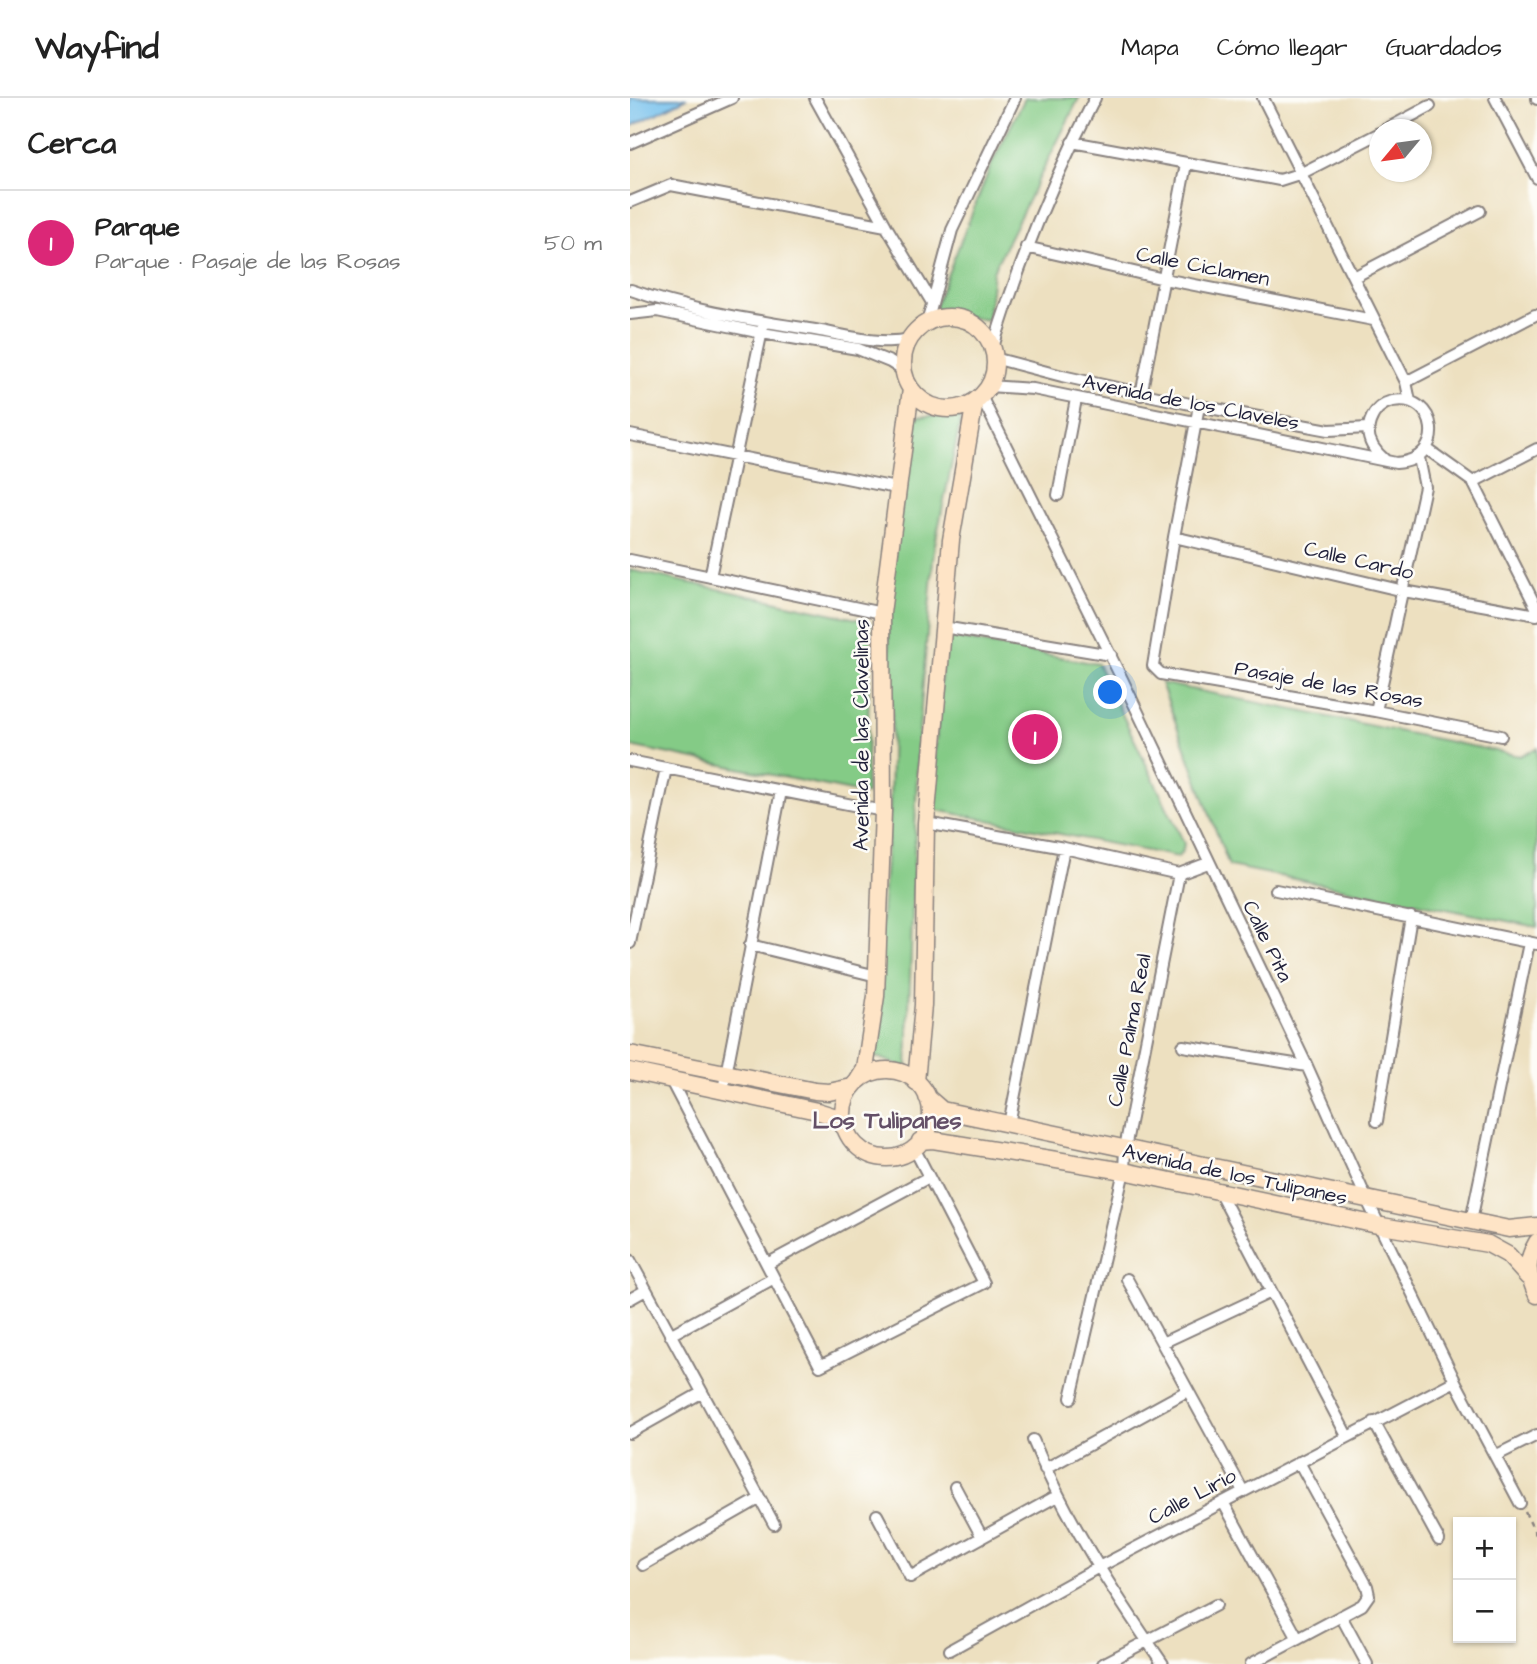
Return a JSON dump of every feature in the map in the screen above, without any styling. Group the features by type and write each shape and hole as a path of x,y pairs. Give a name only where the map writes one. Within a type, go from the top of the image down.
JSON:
{"street":[{"path":"630,143 732,98"},
{"path":"815,98 886,226 931,300"},
{"path":"927,323 931,300 952,230 1015,98"},
{"path":"916,1082 923,1005 926,823 951,540 981,395 993,372 993,354 1026,247 1072,142 1095,98"},
{"path":"1263,98 1406,382 1410,401"},
{"path":"1495,98 1537,178"},
{"path":"1406,119 1430,106"},
{"path":"1072,142 1280,180 1303,173 1369,138"},
{"path":"1142,395 1186,164"},
{"path":"630,202 671,185 886,226"},
{"path":"1354,276 1480,211"},
{"name":"Calle Ciclamen","path":"1026,247 1164,279 1373,320"},
{"path":"630,304 631,287 664,302 764,321 875,340 910,339"},
{"path":"630,314 657,311 762,333 858,349 904,371"},
{"path":"1406,382 1535,315"},
{"path":"981,395 953,409 937,408 923,401 911,389 904,371 904,354 910,339 927,323 943,318 968,322 982,332 993,354"},
{"path":"710,577 764,321"},
{"name":"Avenida de los Claveles","path":"993,354 1142,395 1329,430 1368,428"},
{"name":"Avenida de los Claveles","path":"981,395 1022,388 1385,460"},
{"name":"Avenida de las Clavelinas","path":"855,1083 865,1069 876,996 883,811 882,613 896,488 911,389"},
{"name":"Calle Pita","path":"981,395 1111,655 1455,1381 1520,1503"},
{"path":"1058,495 1076,399"},
{"path":"1399,399 1410,401 1428,416 1432,439 1423,454 1408,463 1385,460 1376,452 1370,441 1368,428 1371,417 1378,408 1388,402 1399,399"},
{"path":"1174,537 1199,406"},
{"path":"630,435 896,488"},
{"path":"1473,482 1537,449"},
{"path":"1423,454 1473,482 1532,584 1537,609"},
{"path":"1376,711 1425,487 1423,454"},
{"name":"Calle Cardo","path":"1174,537 1404,591 1537,615"},
{"name":"Pasaje de las Rosas","path":"1174,537 1153,666 1161,674 1376,711 1501,736"},
{"path":"630,560 882,613"},
{"path":"943,627 1111,655"},
{"path":"630,761 883,811"},
{"path":"630,943 634,906 666,768"},
{"path":"725,1082 781,791"},
{"path":"926,823 1064,848 1180,874 1208,863"},
{"path":"1009,1124 1064,848"},
{"name":"Calle Palma Real","path":"1071,1398 1124,1171 1125,1148 1180,874"},
{"path":"1276,890 1533,943 1471,1221"},
{"path":"1377,1121 1411,917"},
{"path":"750,945 877,976"},
{"path":"1183,1046 1307,1066"},
{"path":"630,1054 725,1082 833,1116 846,1129 855,1144 879,1157 897,1156 917,1145 929,1125 927,1097 916,1082 891,1070 874,1072 855,1083 829,1092 725,1082 670,1079 630,1071"},
{"path":"670,1079 821,1366 984,1283 929,1177 917,1145"},
{"path":"846,1129 843,1111 848,1094 855,1083"},
{"name":"Avenida de los Tulipanes","path":"927,1097 942,1110 1509,1229 1537,1226"},
{"name":"Avenida de los Tulipanes","path":"917,1145 933,1140 1124,1171 1382,1226 1488,1244 1507,1255 1528,1278 1537,1295"},
{"path":"767,1264 929,1177"},
{"path":"1220,1193 1347,1436"},
{"path":"1528,1278 1530,1255 1537,1242"},
{"path":"630,1260 774,1524"},
{"path":"670,1335 774,1278"},
{"path":"1127,1279 1243,1491"},
{"path":"630,1299 646,1290"},
{"path":"1162,1343 1271,1292"},
{"name":"Calle Lirio","path":"950,1650 1099,1567 1455,1381"},
{"path":"1045,1469 1187,1391"},
{"path":"630,1433 701,1393"},
{"path":"1374,1422 1439,1540"},
{"path":"1495,1456 1537,1435"},
{"path":"1033,1440 1058,1496 1099,1567 1163,1664"},
{"path":"1251,1664 1269,1660 1298,1639 1362,1605 1369,1595 1367,1586 1299,1462"},
{"path":"954,1486 982,1537"},
{"path":"877,1516 909,1577 1058,1496"},
{"path":"643,1565 759,1499"},
{"path":"1223,1502 1298,1639"},
{"path":"1103,1664 1216,1605"},
{"path":"1341,1616 1367,1664"}],"path":[{"path":"1520,1503 1537,1537"}],"green space":[{"path":"1025,98 1079,98 993,271 988,320 933,311 992,163"},
{"path":"962,414 934,549 918,743 907,1068 877,1057 871,1060 890,806 892,712 887,607 913,417"},
{"path":"630,570 871,622 866,794 630,746"},
{"path":"944,636 1098,664 1184,843 1178,857 931,809"},
{"path":"1161,683 1520,756 1537,748 1537,927 1229,866"}],"water":[{"path":"630,98 687,98 630,127"}],"place":[{"name":"Parque","path":"1035,737"}],"district":[{"name":"Los Tulipanes","path":"887,1120"}]}
